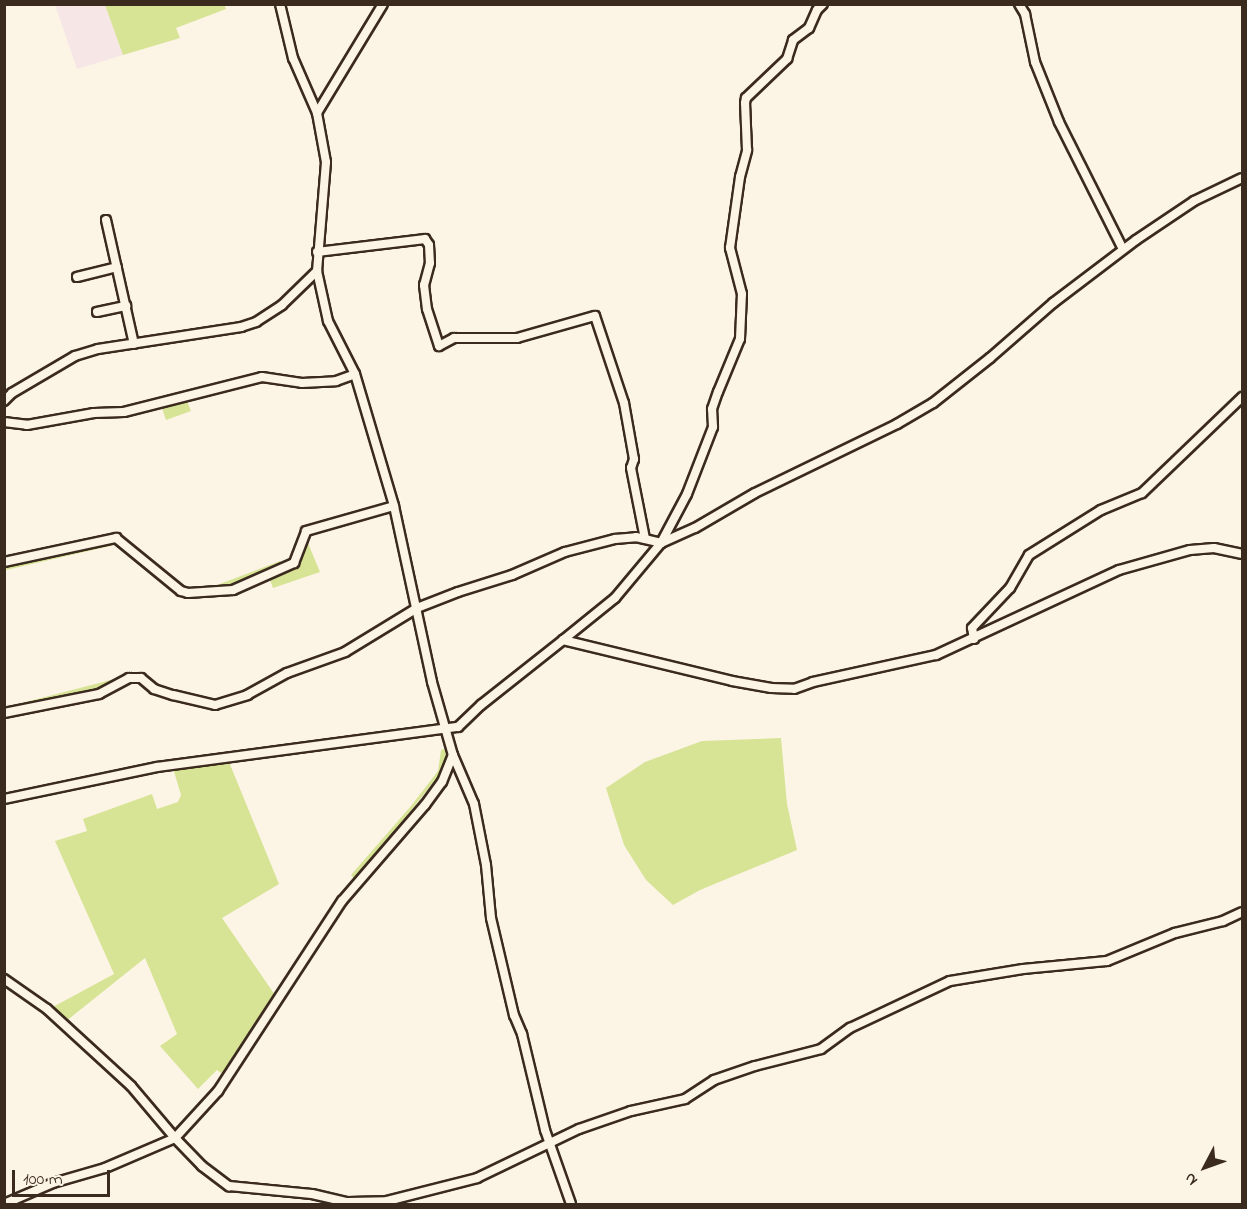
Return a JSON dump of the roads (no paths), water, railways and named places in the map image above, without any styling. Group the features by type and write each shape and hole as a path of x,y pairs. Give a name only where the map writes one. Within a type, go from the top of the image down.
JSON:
{"street":[{"path":"280,4 293,58 317,113 326,162 316,271 328,321 355,374 394,506 444,728 474,804 486,866 491,918 514,1015 522,1034 550,1144 571,1204"},
{"path":"317,113 383,4"},
{"path":"4,799 157,767 458,727 481,705 615,598 661,543 687,494 713,427 715,400 740,339 742,294 730,248 740,177 747,150 746,98 787,59 793,40 808,28 823,4"},
{"path":"1018,4 1025,14 1035,62 1059,122 1123,249"},
{"path":"4,713 99,694 129,678 141,678 154,689 173,696 215,705 247,695 287,673 345,652 417,608 512,575 565,552 615,539 636,537 661,543 695,528 755,493 897,424 933,402 990,358 1053,303 1123,249 1194,201 1242,178"},
{"path":"106,220 134,344"},
{"path":"317,252 425,240 429,245 430,263 424,285 427,309 438,346 454,338 517,338 595,316 624,403 634,459 631,468 645,539"},
{"path":"77,277 117,267"},
{"path":"4,401 12,393 75,356 98,349 241,327 256,322 282,305 316,271"},
{"path":"97,312 126,306"},
{"path":"4,422 27,426 94,413 124,412 262,377 302,384 336,381 355,374"},
{"path":"974,639 972,628 1010,588 1029,555 1101,510 1142,493 1242,397"},
{"path":"4,562 116,538 181,591 188,593 233,590 294,563 306,531 394,506"},
{"path":"563,640 732,681 771,688 794,689 813,682 936,656 1119,570 1190,550 1214,548 1242,554"},
{"path":"4,1204 53,1184 105,1168 175,1138 218,1091 342,901 425,805 442,782 453,755"},
{"path":"4,979 47,1009 131,1086 202,1166 230,1186 305,1193 348,1203 387,1201 477,1178 579,1129 631,1112 685,1099 714,1080 755,1066 820,1049 850,1028 950,981 1023,969 1107,961 1175,933 1223,921 1242,912"}]}
